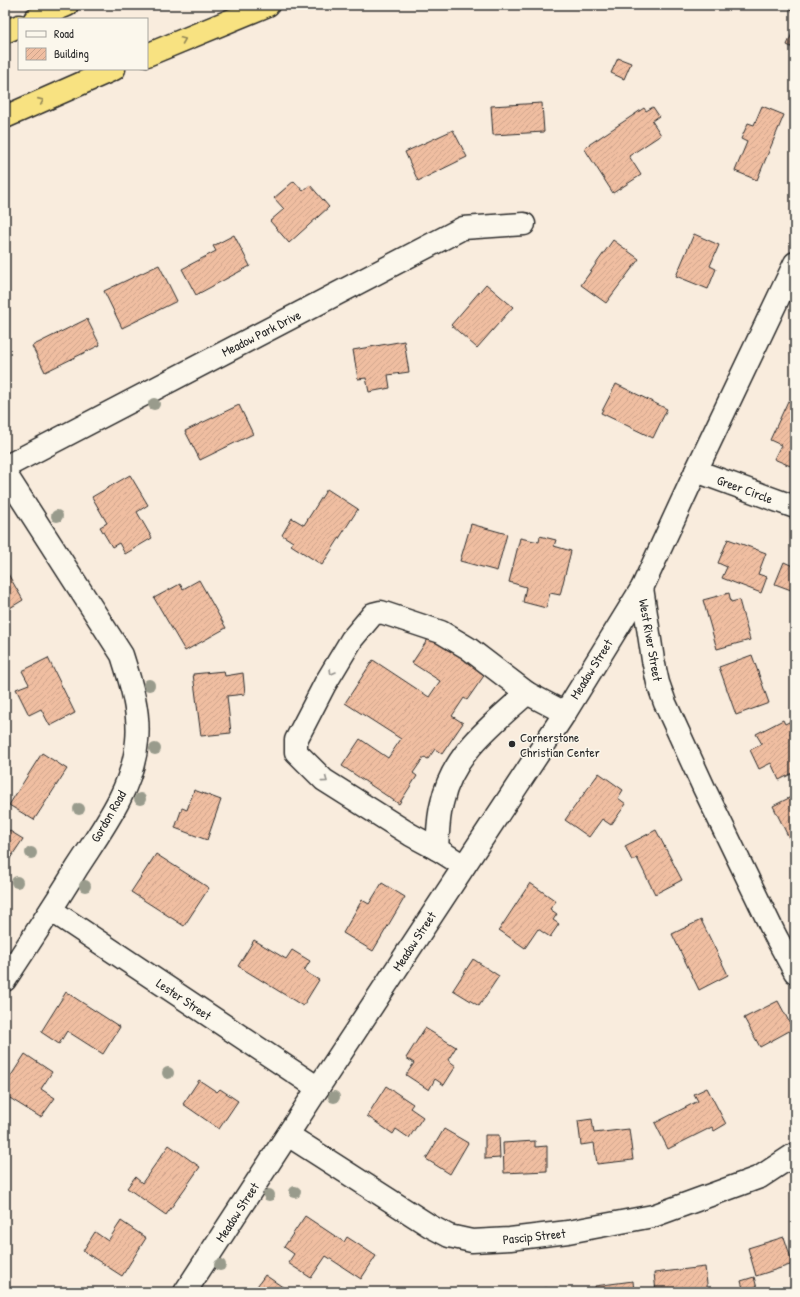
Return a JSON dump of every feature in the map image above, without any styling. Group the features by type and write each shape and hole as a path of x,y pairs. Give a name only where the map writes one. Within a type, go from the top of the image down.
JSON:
{"highway":[{"path":"37,18 67,5"},
{"path":"148,55 268,5"},
{"path":"5,32 18,26"},
{"path":"5,117 112,70"}],"street":[{"name":"Meadow Park Drive","path":"5,466 463,228 524,224"},
{"name":"West River Street","path":"795,263 642,588 653,660 658,683 665,703 775,935 795,972"},
{"name":"Greer Circle","path":"696,471 795,507"},
{"name":"Gordon Road","path":"5,473 122,655 132,687 137,716 138,741 133,764 118,804 5,980"},
{"name":"Meadow Street","path":"185,1292 565,713 642,588"},
{"path":"464,866 411,835 324,780 296,752 296,740 325,684 352,639 373,614 381,612 441,632 468,648 527,692 565,713"},
{"path":"437,849 441,803 454,769 478,738 527,692"},
{"name":"Lester Street","path":"51,910 318,1088"},
{"name":"Pascip Street","path":"288,1135 430,1226 449,1236 472,1241 510,1239 568,1232 653,1216 760,1177 795,1154"}],"building":[{"path":"792,5 795,5 795,12 790,10"},
{"path":"795,27 795,49 787,45"},
{"path":"618,58 631,63 624,79 611,73"},
{"path":"542,103 544,132 493,135 491,106"},
{"path":"762,106 784,115 757,180 735,171 747,142 741,139 748,123 754,125"},
{"path":"653,107 659,116 652,121 661,135 629,156 641,175 613,193 584,148 644,108 646,111"},
{"path":"453,130 467,157 418,181 405,152"},
{"path":"294,181 303,191 310,185 329,207 289,243 270,221 284,209 274,198"},
{"path":"694,234 719,245 710,266 716,269 708,289 676,276"},
{"path":"234,235 250,266 196,295 182,269 216,251 213,246"},
{"path":"613,240 639,259 606,303 581,285"},
{"path":"159,265 177,301 122,328 104,291"},
{"path":"486,284 513,307 477,348 451,325"},
{"path":"87,319 100,345 45,372 32,346"},
{"path":"404,341 409,372 388,375 390,388 369,392 366,378 358,379 353,350"},
{"path":"616,384 667,409 653,438 601,413"},
{"path":"788,401 795,405 795,468 774,459 781,445 770,440"},
{"path":"239,405 253,434 200,460 185,431"},
{"path":"130,475 148,505 137,512 152,538 125,554 119,543 112,547 100,527 107,523 92,497"},
{"path":"327,489 358,509 322,565 291,545 293,542 282,535 292,518 304,525"},
{"path":"471,524 507,534 497,571 460,561"},
{"path":"540,536 556,540 554,546 571,551 560,595 550,593 546,608 523,602 526,587 509,582 520,538 539,542"},
{"path":"728,539 766,553 758,574 767,577 761,593 722,578 727,567 718,563"},
{"path":"784,562 795,567 795,579 791,590 775,584"},
{"path":"8,574 23,600 5,611 5,576"},
{"path":"199,580 226,628 185,651 154,598 180,584 183,589"},
{"path":"729,593 731,602 739,600 750,640 717,649 703,600"},
{"path":"432,633 488,670 467,700 464,698 452,716 463,723 442,754 435,749 428,759 424,757 413,773 417,776 399,804 342,766 360,739 388,758 401,739 345,703 373,660 429,697 440,681 412,663"},
{"path":"752,655 769,703 736,715 719,667"},
{"path":"48,658 75,713 50,726 41,709 29,715 16,689 29,684 22,671"},
{"path":"224,671 225,676 243,673 245,694 227,696 231,733 201,736 193,674"},
{"path":"783,720 785,724 793,720 795,724 795,731 790,733 795,744 795,772 779,780 771,763 759,769 750,750 762,744 756,734"},
{"path":"42,753 67,769 34,820 9,805"},
{"path":"599,773 623,790 618,798 626,804 611,825 602,819 589,837 565,820"},
{"path":"194,790 221,800 207,840 175,828 182,808 187,810"},
{"path":"795,795 795,836 789,838 773,806"},
{"path":"5,828 23,839 5,866"},
{"path":"656,830 682,880 655,894 637,858 632,861 625,846"},
{"path":"156,854 209,888 184,926 131,892"},
{"path":"382,883 405,897 373,951 343,933 362,900 369,904"},
{"path":"530,883 556,901 550,909 557,914 553,920 559,924 550,937 538,929 525,948 499,930"},
{"path":"701,920 728,975 699,990 672,934"},
{"path":"254,940 286,959 292,950 310,961 304,971 319,980 303,1006 238,966"},
{"path":"473,959 499,976 479,1006 453,990"},
{"path":"66,992 120,1027 103,1054 67,1031 59,1044 41,1032"},
{"path":"778,1001 793,1029 760,1047 744,1018"},
{"path":"425,1028 456,1047 448,1060 456,1066 444,1085 435,1079 429,1090 406,1075 414,1063 406,1058"},
{"path":"25,1054 52,1072 41,1089 55,1098 40,1117 5,1095 5,1085"},
{"path":"199,1080 217,1092 220,1089 238,1101 219,1129 183,1104"},
{"path":"386,1086 413,1104 410,1108 423,1117 409,1138 396,1129 393,1134 367,1116"},
{"path":"707,1088 726,1124 714,1131 712,1127 668,1149 655,1123 698,1101 694,1094"},
{"path":"592,1119 594,1133 629,1129 633,1160 597,1164 594,1143 581,1145 578,1121"},
{"path":"444,1129 468,1143 450,1174 426,1159"},
{"path":"485,1135 499,1135 500,1158 485,1159"},
{"path":"535,1141 535,1147 547,1146 547,1171 504,1173 503,1143"},
{"path":"169,1145 200,1167 166,1215 127,1188 135,1177 142,1183"},
{"path":"305,1216 344,1242 347,1237 376,1256 361,1279 326,1256 311,1278 288,1263 294,1254 284,1247"},
{"path":"121,1221 146,1238 122,1276 83,1251 95,1232 108,1241"},
{"path":"784,1237 793,1264 756,1276 748,1248"},
{"path":"705,1267 708,1292 656,1292 654,1273"},
{"path":"265,1275 290,1292 253,1292"},
{"path":"754,1277 758,1292 744,1292 741,1281"},
{"path":"633,1281 634,1292 596,1292 595,1286"},
{"path":"66,1288 72,1292 63,1292"},
{"path":"547,1288 547,1292 510,1292"}],"place":[{"name":"Cornerstone Christian Center","path":"512,744"}]}
